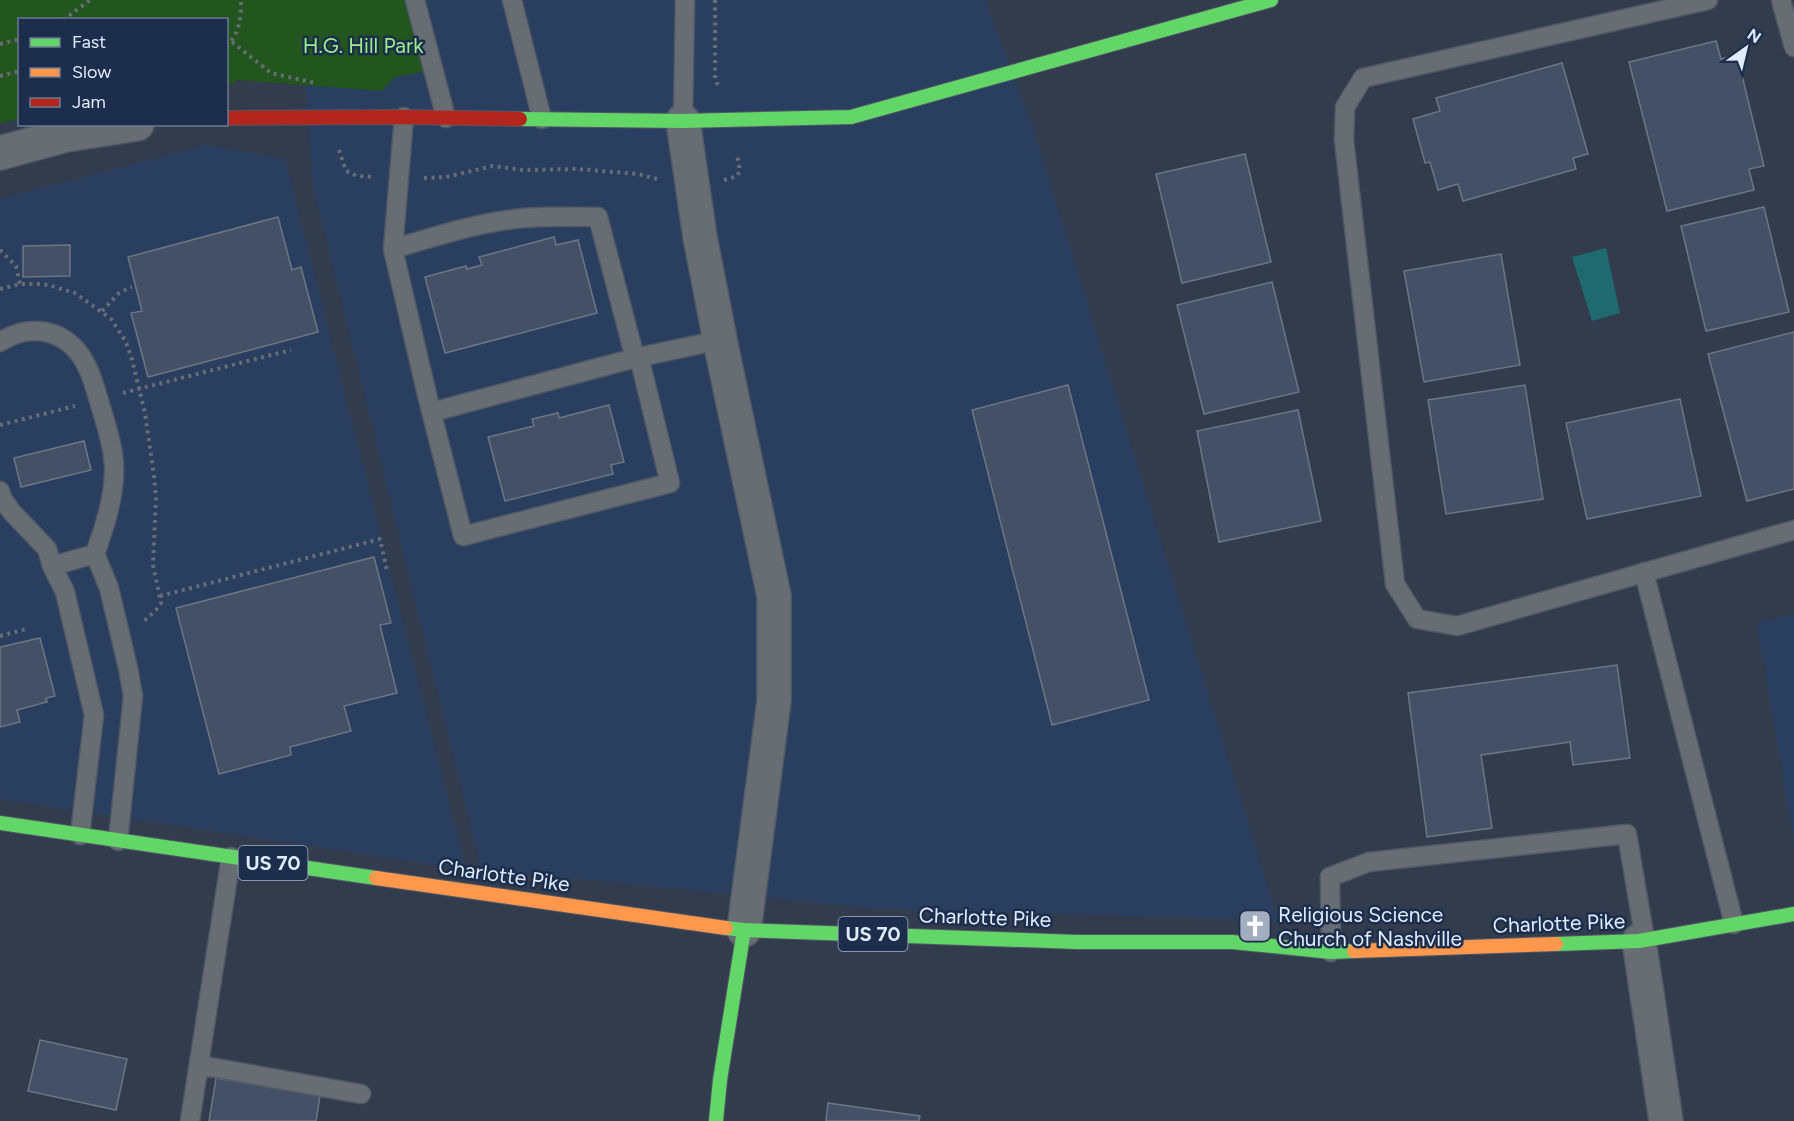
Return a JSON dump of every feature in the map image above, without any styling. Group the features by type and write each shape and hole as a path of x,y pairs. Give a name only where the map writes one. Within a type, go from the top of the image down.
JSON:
{"main road":[{"path":"228,118 404,117 682,122 851,117 1271,0"},
{"name":"Charlotte Pike","path":"0,823 744,930 1077,942 1232,942 1331,952 1642,940 1794,914"},
{"path":"716,1121 720,1080 744,930"}],"street":[{"path":"682,122 700,237 774,596 774,700 744,930"},
{"path":"0,153 66,135 124,126"},
{"path":"1642,940 1666,1121"}],"lane":[{"path":"415,0 446,118"},
{"path":"512,0 542,119"},
{"path":"682,122 684,0"},
{"path":"1708,0 1363,78 1345,106 1344,140 1395,584 1417,619 1456,626 1794,530"},
{"path":"1781,0 1794,46"},
{"path":"393,249 489,223 524,218 598,217 670,483 463,536 393,249 404,117"},
{"path":"0,342 10,335 37,330 53,333 78,352 88,372 110,441 115,473 110,510 95,554 109,588 133,696 118,841"},
{"path":"430,403 720,340"},
{"path":"0,490 2,498 12,511 47,549 52,566 65,592 94,715 80,835"},
{"path":"52,566 95,554"},
{"path":"1644,572 1734,924"},
{"path":"1331,952 1330,877 1369,862 1627,834 1642,940"},
{"path":"190,1121 231,857"},
{"path":"199,1065 361,1094"}],"path":[{"path":"66,18 90,0"},
{"path":"228,44 236,36 241,16 241,0"},
{"path":"0,44 18,40"},
{"path":"0,76 18,72"},
{"path":"0,250 16,266 20,284"},
{"path":"102,311 119,293 132,287"},
{"path":"0,425 291,350"},
{"path":"160,596 380,539 387,571"},
{"path":"0,636 26,629"}],"shaded area":[{"path":"299,0 985,0 1032,125 1278,920 879,909 481,869 313,186"},
{"path":"206,145 285,159 466,869 0,799 0,199"},
{"path":"1606,248 1620,313 1592,321 1572,257"},
{"path":"1794,614 1794,843 1757,623"}],"green space":[{"name":"H.G. Hill Park","path":"0,0 415,0 433,70 395,77 382,91 238,80 228,86 228,18 18,18 18,119 0,123"}],"building":[{"path":"1716,41 1721,59 1737,55 1764,166 1749,169 1754,190 1667,211 1629,62"},
{"path":"1562,63 1588,154 1573,158 1576,169 1463,201 1458,184 1438,190 1430,162 1425,163 1413,119 1440,111 1436,98"},
{"path":"1245,154 1271,262 1182,283 1156,174"},
{"path":"1764,207 1789,312 1706,331 1681,226"},
{"path":"278,217 292,270 301,267 318,332 148,377 131,313 142,311 128,257"},
{"path":"554,237 556,245 578,240 597,313 445,353 425,277 466,266 467,269 482,265 479,257"},
{"path":"70,245 70,276 23,277 23,246"},
{"path":"1501,254 1520,365 1424,382 1404,271"},
{"path":"1272,282 1299,392 1204,414 1177,305"},
{"path":"1794,332 1794,489 1747,501 1708,354"},
{"path":"1068,385 1149,700 1052,725 972,410"},
{"path":"1525,385 1543,499 1446,514 1428,400"},
{"path":"1680,399 1701,496 1587,519 1566,423"},
{"path":"609,405 624,462 611,465 613,474 505,501 488,437 534,426 532,419 558,413 559,418"},
{"path":"1298,410 1321,521 1219,542 1197,431"},
{"path":"84,441 91,470 21,487 14,458"},
{"path":"374,557 391,623 380,625 397,693 344,706 351,731 290,747 291,755 219,774 176,608"},
{"path":"40,638 55,696 46,698 47,702 17,710 20,722 0,727 0,647"},
{"path":"1617,665 1630,758 1573,765 1570,742 1481,755 1492,828 1427,837 1408,693"},
{"path":"40,1040 127,1059 116,1110 28,1091"},
{"path":"216,1078 320,1096 316,1121 209,1121"},
{"path":"828,1103 920,1116 919,1121 826,1121"}],"traffic: fast":[{"path":"520,119 683,121 851,117 1271,0"},
{"path":"0,823 376,878"},
{"path":"1556,944 1639,941 1794,914"},
{"path":"726,928 1077,942 1232,942 1331,952 1354,951"},
{"path":"716,1121 720,1080 744,930"}],"traffic: slow":[{"path":"376,878 726,928"},
{"path":"1354,951 1556,944"}],"traffic: jam":[{"path":"228,118 520,119"}],"place":[{"name":"Religious Science Church of Nashville","path":"1255,926"}]}
